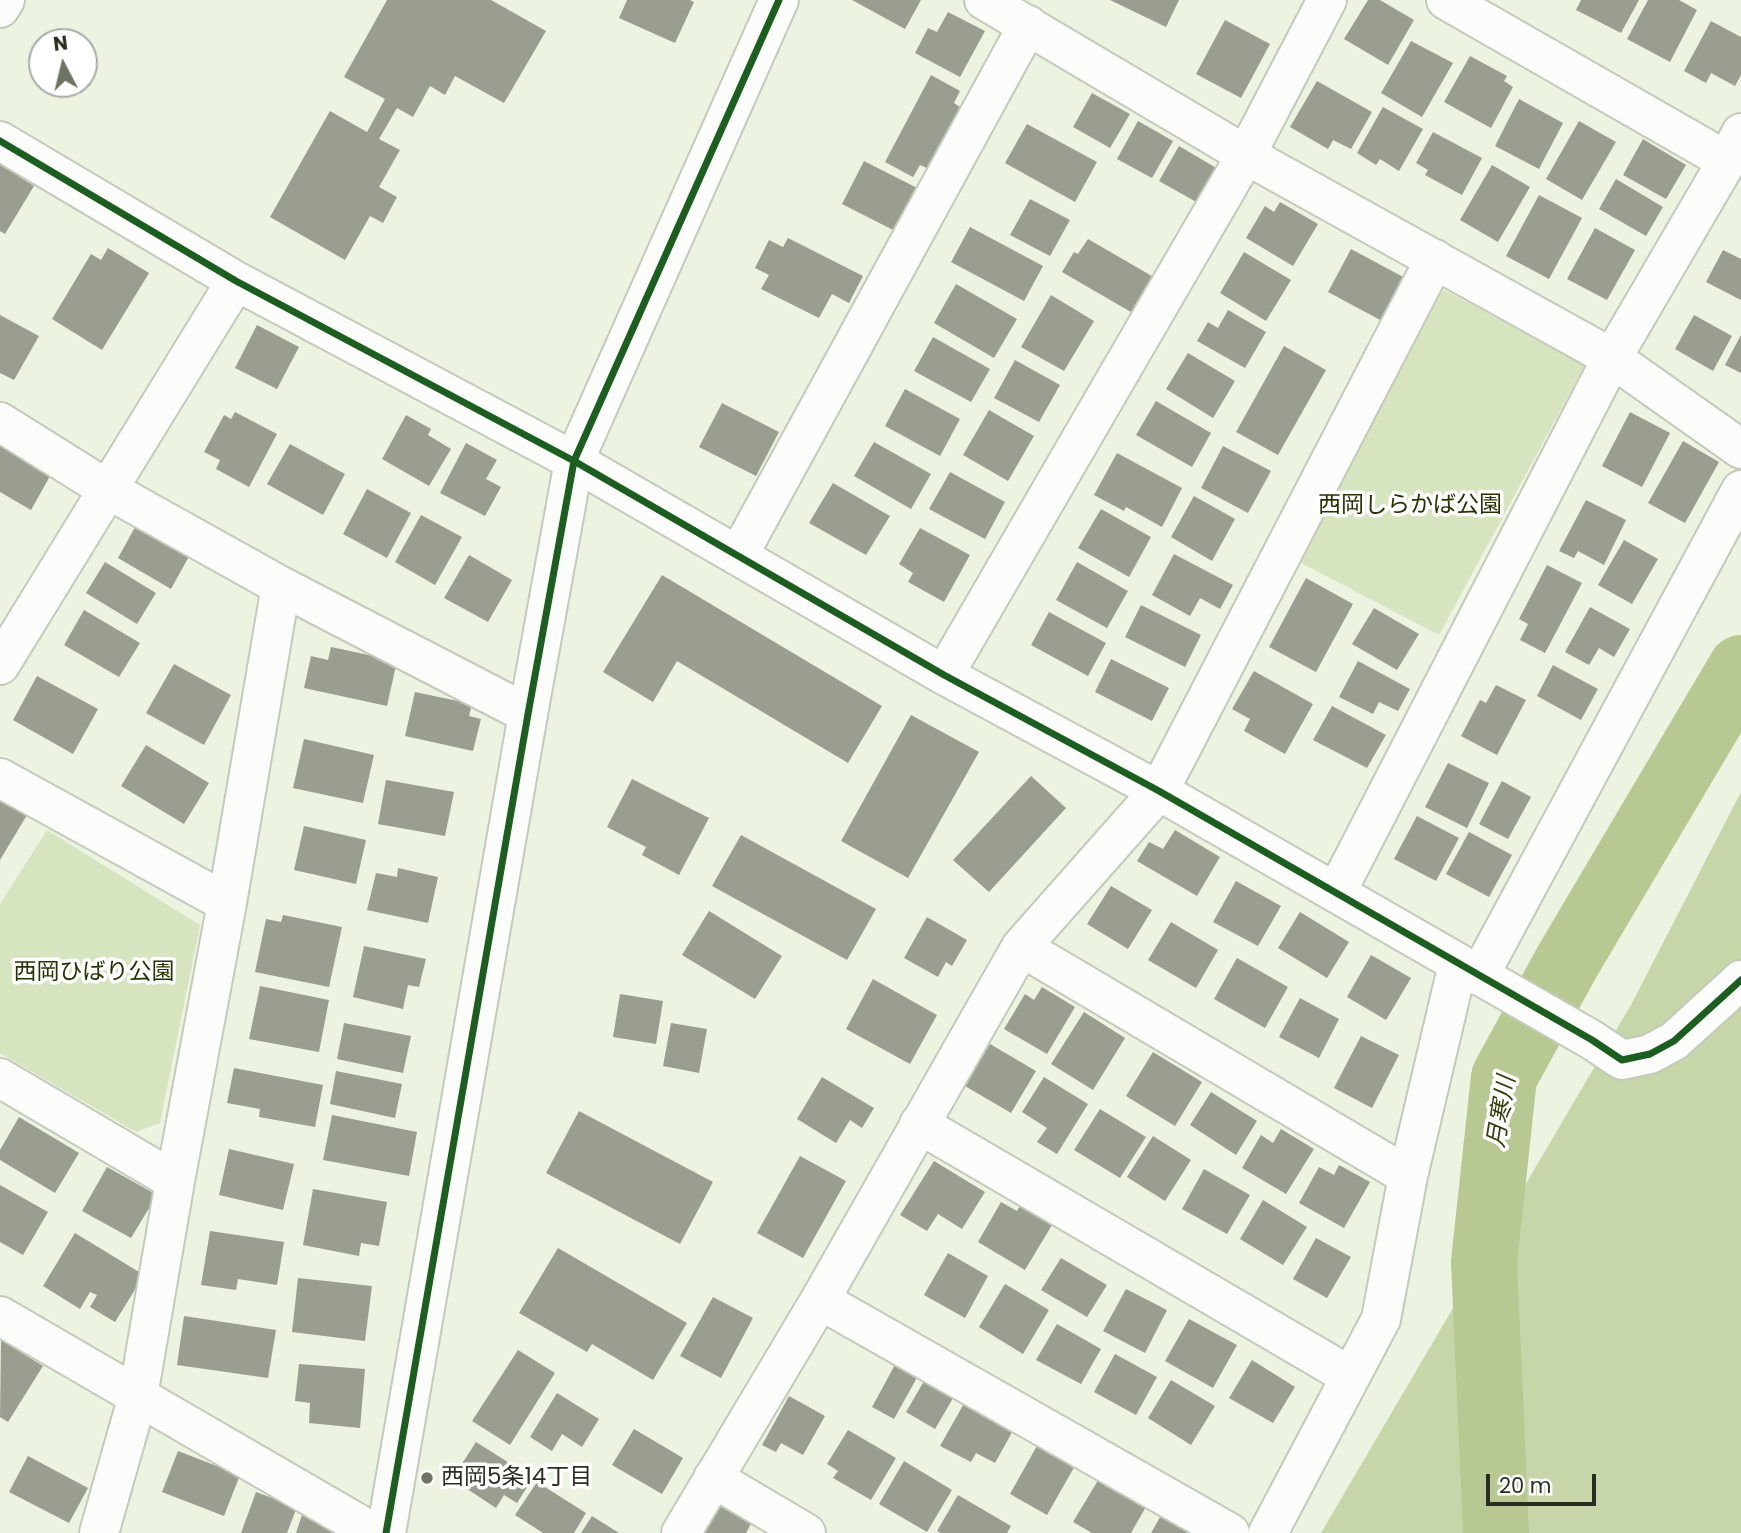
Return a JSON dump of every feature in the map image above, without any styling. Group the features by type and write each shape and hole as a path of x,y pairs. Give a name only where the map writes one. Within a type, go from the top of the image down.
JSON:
{"street":[{"path":"0,8 5,0"},
{"path":"386,1533 574,461 779,0"},
{"path":"984,0 1246,155 1612,358 1741,449"},
{"path":"944,675 1246,155 1327,0"},
{"path":"1336,893 1612,358 1734,147 1446,0"},
{"path":"738,556 1028,25"},
{"path":"0,141 236,281 574,461 944,675 1159,791 1592,1040 1622,1060 1650,1054 1674,1041 1741,980"},
{"path":"681,1533 820,1300 1021,947 1159,791 1435,259"},
{"path":"0,665 236,281"},
{"path":"0,422 107,489 281,586 528,714"},
{"path":"1268,1533 1381,1320 1408,1176 1480,976 1741,490"},
{"path":"99,1533 138,1396 175,1181 228,903 281,586"},
{"path":"0,778 228,903"},
{"path":"1021,947 1408,1176"},
{"path":"0,1077 175,1181"},
{"path":"919,1124 1350,1376"},
{"path":"820,1300 1230,1533"},
{"path":"0,1315 374,1533"},
{"path":"713,1478 806,1533"}],"green space":[{"name":"西岡しらかば公園","path":"1435,285 1585,365 1439,635 1284,554"},
{"path":"1741,792 1741,1533 1321,1533 1632,1003"},
{"name":"西岡ひばり公園","path":"47,830 200,925 160,1123 136,1132 0,1053 0,904"}],"building":[{"path":"387,0 491,0 546,31 504,103 455,76 445,95 430,86 413,117 397,108 379,139 400,150 379,187 397,197 383,223 370,216 345,260 270,217 330,111 367,132 385,99 344,77"},
{"path":"627,0 694,2 675,43 619,18"},
{"path":"852,0 921,0 905,29"},
{"path":"1110,0 1179,0 1166,27"},
{"path":"1368,0 1380,0 1414,20 1388,65 1344,39"},
{"path":"1581,0 1639,0 1621,33 1576,10"},
{"path":"1648,0 1679,0 1697,10 1670,62 1627,39"},
{"path":"948,12 985,31 960,77 915,53 928,28 937,32"},
{"path":"1225,20 1270,44 1241,98 1196,74"},
{"path":"1711,21 1741,37 1741,75 1735,86 1711,73 1706,83 1684,71"},
{"path":"1411,41 1453,63 1422,117 1381,93"},
{"path":"1470,56 1507,76 1504,81 1513,87 1491,128 1444,102"},
{"path":"931,75 960,91 954,103 960,107 927,168 920,165 913,177 885,162"},
{"path":"1317,81 1372,112 1351,149 1333,140 1328,149 1290,127"},
{"path":"1092,93 1130,114 1110,148 1073,127"},
{"path":"1519,99 1563,123 1539,169 1495,146"},
{"path":"1383,107 1423,129 1399,171 1380,159 1376,165 1357,153"},
{"path":"1138,121 1173,141 1152,178 1117,159"},
{"path":"1579,121 1616,142 1582,200 1546,179"},
{"path":"1027,124 1097,162 1075,202 1005,163"},
{"path":"1433,132 1482,158 1462,195 1425,175 1428,170 1416,163"},
{"path":"1643,139 1686,165 1666,199 1623,175"},
{"path":"1179,146 1218,169 1198,203 1159,181"},
{"path":"0,158 21,171 18,176 34,186 5,234 0,231"},
{"path":"864,161 921,190 899,233 842,204"},
{"path":"1492,165 1530,187 1498,242 1460,220"},
{"path":"1616,179 1663,207 1646,236 1599,209"},
{"path":"1539,195 1582,218 1549,279 1506,256"},
{"path":"1030,199 1070,220 1050,256 1010,235"},
{"path":"1280,202 1318,224 1293,266 1246,238 1265,206 1274,212"},
{"path":"970,227 1043,266 1024,301 951,262"},
{"path":"1595,228 1635,250 1607,300 1567,279"},
{"path":"788,238 863,276 849,303 832,294 819,318 761,289 769,275 755,268 769,240 783,247"},
{"path":"1088,239 1157,279 1136,315 1062,272 1074,252 1078,254"},
{"path":"108,248 149,273 102,350 52,319 91,254 101,260"},
{"path":"1351,249 1407,279 1384,322 1328,292"},
{"path":"1723,250 1741,259 1741,300 1706,282"},
{"path":"1244,252 1291,280 1266,321 1220,293"},
{"path":"956,284 1017,319 994,358 934,323"},
{"path":"1051,295 1094,321 1064,371 1021,347"},
{"path":"1228,310 1266,332 1245,368 1197,341 1208,322 1218,328"},
{"path":"0,315 39,336 14,380 0,373"},
{"path":"1694,315 1732,336 1713,371 1675,349"},
{"path":"257,325 299,347 277,389 235,368"},
{"path":"1741,335 1741,373 1725,365"},
{"path":"933,337 990,369 971,402 914,371"},
{"path":"1284,346 1326,370 1278,455 1236,432"},
{"path":"1188,353 1235,381 1213,418 1166,389"},
{"path":"1015,360 1060,385 1039,422 994,398"},
{"path":"905,389 960,419 940,456 885,426"},
{"path":"1156,401 1211,433 1192,467 1136,435"},
{"path":"722,403 779,432 756,476 699,447"},
{"path":"989,410 1034,436 1008,481 963,455"},
{"path":"235,412 277,434 249,487 216,469 220,460 204,452 224,415 231,419"},
{"path":"1630,412 1670,433 1642,487 1602,466"},
{"path":"406,415 431,429 428,435 451,449 429,486 382,459"},
{"path":"0,439 54,469 31,510 0,492"},
{"path":"1683,441 1719,462 1685,523 1648,503"},
{"path":"874,442 931,474 911,509 854,476"},
{"path":"466,443 497,460 486,479 501,487 485,516 440,493"},
{"path":"290,444 345,474 323,515 267,484"},
{"path":"1223,446 1271,471 1248,513 1201,488"},
{"path":"1117,453 1182,488 1162,527 1126,507 1124,511 1094,495"},
{"path":"950,472 1005,502 985,539 929,509"},
{"path":"833,483 890,516 866,555 809,523"},
{"path":"367,489 411,513 387,558 343,534"},
{"path":"1194,496 1235,519 1212,561 1171,537"},
{"path":"1586,500 1626,520 1604,565 1578,551 1574,558 1559,551"},
{"path":"1101,509 1151,537 1129,577 1078,548"},
{"path":"421,515 462,537 435,585 395,562"},
{"path":"139,520 192,551 171,589 118,558"},
{"path":"920,528 970,555 944,602 908,582 913,573 899,564"},
{"path":"1624,540 1658,559 1632,604 1598,585"},
{"path":"1174,554 1233,585 1220,609 1200,598 1190,616 1152,595"},
{"path":"469,555 512,580 488,622 444,598"},
{"path":"105,562 156,593 137,624 86,593"},
{"path":"1077,562 1128,591 1107,628 1056,600"},
{"path":"1547,565 1582,583 1545,653 1520,640 1528,624 1519,619"},
{"path":"662,575 882,706 848,763 677,661 653,702 603,672"},
{"path":"1306,578 1353,604 1316,672 1269,647"},
{"path":"1141,605 1201,635 1185,667 1125,637"},
{"path":"1590,607 1630,629 1614,657 1599,648 1589,665 1565,652"},
{"path":"1374,608 1419,634 1397,670 1352,644"},
{"path":"84,610 140,643 119,677 64,645"},
{"path":"1049,612 1106,643 1088,676 1031,645"},
{"path":"331,647 397,661 387,706 304,688 311,656 328,660"},
{"path":"1111,659 1169,688 1152,721 1095,692"},
{"path":"1358,661 1410,689 1398,711 1379,702 1373,714 1339,697"},
{"path":"174,664 231,695 204,745 146,713"},
{"path":"1553,665 1598,689 1581,720 1537,696"},
{"path":"1254,671 1313,704 1285,754 1244,731 1250,719 1232,709"},
{"path":"37,676 98,709 73,754 13,720"},
{"path":"1496,685 1526,700 1497,755 1461,736 1480,700 1486,703"},
{"path":"415,692 472,704 469,716 481,719 473,751 405,736"},
{"path":"1332,706 1386,735 1367,768 1313,740"},
{"path":"911,715 979,752 908,878 841,841"},
{"path":"304,739 374,755 363,803 293,788"},
{"path":"146,745 209,783 184,824 121,786"},
{"path":"1448,763 1489,783 1467,828 1425,807"},
{"path":"1031,776 1066,808 989,892 953,860"},
{"path":"632,779 709,818 679,875 642,855 646,847 607,827"},
{"path":"386,780 454,792 445,836 378,824"},
{"path":"1502,781 1531,797 1508,839 1479,824"},
{"path":"0,799 27,815 0,860"},
{"path":"1417,816 1459,838 1436,881 1394,859"},
{"path":"304,826 366,840 356,884 294,870"},
{"path":"1175,830 1220,857 1197,896 1137,861 1149,842 1163,849"},
{"path":"1469,832 1512,855 1489,897 1446,874"},
{"path":"741,835 876,909 847,960 712,886"},
{"path":"398,868 438,877 428,923 367,910 376,873 397,877"},
{"path":"1236,881 1281,906 1258,946 1213,922"},
{"path":"1111,886 1152,910 1128,949 1087,924"},
{"path":"709,911 782,956 755,999 682,955"},
{"path":"1300,912 1349,942 1327,978 1278,948"},
{"path":"283,915 342,927 329,987 255,972 266,919 281,922"},
{"path":"927,917 967,940 952,966 946,962 938,977 904,958"},
{"path":"1171,922 1218,950 1196,988 1148,960"},
{"path":"364,946 426,959 419,987 408,985 403,1009 353,997"},
{"path":"1371,955 1411,978 1386,1020 1347,997"},
{"path":"1237,958 1288,987 1265,1028 1214,999"},
{"path":"873,979 937,1015 910,1064 846,1029"},
{"path":"260,986 329,1000 319,1052 249,1039"},
{"path":"1042,987 1075,1007 1047,1054 1004,1029 1025,994 1034,1000"},
{"path":"620,994 663,1001 656,1044 613,1037"},
{"path":"1300,998 1339,1019 1319,1058 1279,1037"},
{"path":"1084,1012 1125,1038 1093,1090 1051,1064"},
{"path":"344,1023 411,1036 403,1073 337,1059"},
{"path":"671,1023 707,1029 699,1073 663,1066"},
{"path":"1361,1036 1399,1055 1372,1108 1334,1088"},
{"path":"990,1044 1036,1071 1011,1113 965,1086"},
{"path":"1153,1052 1202,1082 1175,1126 1126,1096"},
{"path":"234,1068 323,1085 315,1127 259,1117 260,1109 227,1103"},
{"path":"336,1071 402,1084 395,1118 330,1104"},
{"path":"822,1077 874,1108 862,1128 850,1120 836,1143 797,1119"},
{"path":"1044,1077 1088,1104 1057,1154 1037,1142 1047,1128 1022,1112"},
{"path":"1211,1092 1257,1121 1236,1155 1190,1125"},
{"path":"1100,1109 1146,1137 1120,1178 1074,1150"},
{"path":"579,1111 713,1182 680,1244 546,1173"},
{"path":"332,1115 417,1132 409,1176 323,1160"},
{"path":"19,1117 79,1153 55,1193 0,1160 0,1150"},
{"path":"1281,1129 1314,1149 1286,1194 1242,1168 1261,1135 1273,1143"},
{"path":"1153,1136 1191,1160 1165,1201 1127,1177"},
{"path":"229,1149 294,1164 283,1210 219,1195"},
{"path":"800,1156 846,1181 803,1258 757,1233"},
{"path":"934,1161 985,1192 962,1229 938,1214 927,1231 900,1215"},
{"path":"1339,1165 1370,1182 1344,1228 1299,1203 1319,1167 1334,1175"},
{"path":"107,1167 157,1195 131,1238 82,1211"},
{"path":"1204,1169 1250,1195 1227,1234 1182,1209"},
{"path":"0,1185 48,1212 23,1255 0,1242"},
{"path":"313,1189 387,1202 379,1246 361,1243 359,1256 303,1245"},
{"path":"1263,1200 1307,1227 1283,1265 1240,1239"},
{"path":"1023,1201 1055,1220 1025,1270 978,1242 1001,1202 1017,1211"},
{"path":"210,1231 284,1242 277,1285 238,1279 236,1290 201,1285"},
{"path":"75,1233 144,1275 115,1322 90,1307 97,1295 90,1292 80,1309 43,1286"},
{"path":"1316,1238 1351,1257 1327,1298 1293,1279"},
{"path":"558,1248 687,1323 653,1380 592,1344 587,1352 519,1313"},
{"path":"948,1253 988,1276 965,1318 924,1295"},
{"path":"1061,1258 1107,1285 1087,1317 1041,1290"},
{"path":"298,1278 372,1286 365,1341 292,1332"},
{"path":"1005,1284 1049,1310 1023,1354 979,1327"},
{"path":"1126,1289 1167,1310 1145,1353 1103,1331"},
{"path":"713,1297 753,1318 721,1378 680,1356"},
{"path":"184,1316 276,1330 268,1378 177,1365"},
{"path":"1189,1319 1237,1345 1213,1388 1165,1361"},
{"path":"1057,1324 1101,1349 1081,1384 1036,1360"},
{"path":"1,1340 43,1366 8,1422 0,1417"},
{"path":"518,1350 555,1373 510,1445 472,1421"},
{"path":"1115,1354 1157,1377 1136,1415 1094,1392"},
{"path":"1252,1360 1295,1387 1273,1423 1229,1398"},
{"path":"897,1361 919,1374 894,1419 872,1407"},
{"path":"299,1364 365,1369 360,1428 309,1423 310,1403 295,1401"},
{"path":"927,1376 956,1393 935,1429 906,1412"},
{"path":"1171,1380 1215,1406 1191,1445 1148,1418"},
{"path":"557,1393 599,1419 582,1447 562,1434 552,1451 530,1437"},
{"path":"789,1396 825,1416 803,1455 781,1443 776,1452 762,1445"},
{"path":"966,1400 1015,1427 995,1463 976,1453 971,1462 940,1446"},
{"path":"634,1429 683,1458 662,1494 612,1465"},
{"path":"848,1430 896,1458 871,1500 833,1478 838,1471 827,1464"},
{"path":"476,1442 533,1478 517,1503 504,1495 496,1508 452,1479"},
{"path":"1038,1444 1076,1464 1047,1515 1010,1494"},
{"path":"178,1451 240,1475 224,1516 162,1492"},
{"path":"28,1456 88,1488 69,1523 9,1492"},
{"path":"904,1461 952,1490 927,1532 879,1504"},
{"path":"1100,1477 1147,1505 1131,1533 1092,1533 1073,1522"},
{"path":"537,1482 586,1513 574,1533 543,1533 515,1515"},
{"path":"256,1492 297,1507 287,1533 241,1533"},
{"path":"958,1495 1011,1526 1007,1533 937,1531"},
{"path":"707,1497 752,1522 746,1533 686,1533"},
{"path":"1163,1512 1193,1529 1190,1533 1151,1533"},
{"path":"302,1515 340,1528 338,1533 296,1533"},
{"path":"592,1516 619,1533 581,1533"}],"waterway":[{"name":"月寒川","path":"1496,1533 1484,1262 1504,1077 1567,962 1741,668"}],"cycle path":[{"path":"386,1533 574,461 779,0"},
{"path":"0,141 236,281 574,461 944,675 1159,791 1592,1040 1622,1060 1650,1054 1674,1041 1741,980"}],"place":[{"name":"西岡5条14丁目","path":"427,1478"}]}
